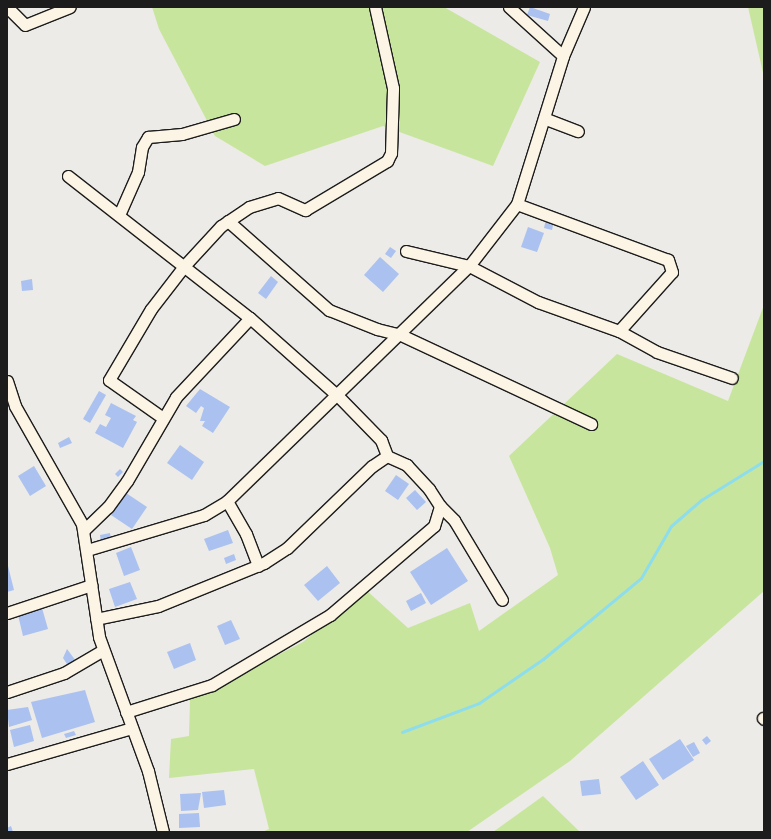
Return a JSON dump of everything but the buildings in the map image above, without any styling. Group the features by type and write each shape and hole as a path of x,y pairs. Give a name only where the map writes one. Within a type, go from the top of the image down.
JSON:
{"street":[{"path":"7,7 25,25 70,7"},
{"path":"163,418 109,380 151,309 184,265 228,221 267,199 278,198 305,210 387,161 391,153 393,88 376,7"},
{"path":"509,7 563,56"},
{"path":"87,550 204,515 227,501 401,335 469,266 517,204 546,119 563,56 584,7"},
{"path":"119,215 138,172 142,146 148,137 182,134 234,119"},
{"path":"546,119 578,131"},
{"path":"68,176 250,318 338,396 381,440 387,456 407,465 440,506 454,520 502,600"},
{"path":"517,204 668,260 672,272 619,330"},
{"path":"228,221 329,310 377,329 401,335 591,424"},
{"path":"406,251 469,266 538,302 619,330 657,352 732,378"},
{"path":"84,530 108,507 163,418 190,380 250,318"},
{"path":"7,381 15,406 79,515 84,530 96,619 103,650 151,779 163,832"},
{"path":"96,619 158,606 258,566 287,548 372,466 387,456"},
{"path":"227,501 246,534 258,566"},
{"path":"126,712 212,685 330,615 434,526 440,506"},
{"path":"7,613 91,585"},
{"path":"7,692 64,673 103,650"},
{"path":"7,764 132,728"}],"green space":[{"path":"152,7 444,7 540,62 493,166 383,126 265,166 215,136 159,29"},
{"path":"748,7 764,7 764,77"},
{"path":"764,305 764,591 570,761 467,832 262,832 269,829 254,769 169,778 171,739 189,736 190,700 303,642 366,590 408,628 470,603 479,631 558,575 550,548 509,456 617,354 728,401"},
{"path":"543,796 580,832 493,832"}],"waterway":[{"path":"402,732 479,703 543,659 641,578 671,526 701,500 764,461"}]}
